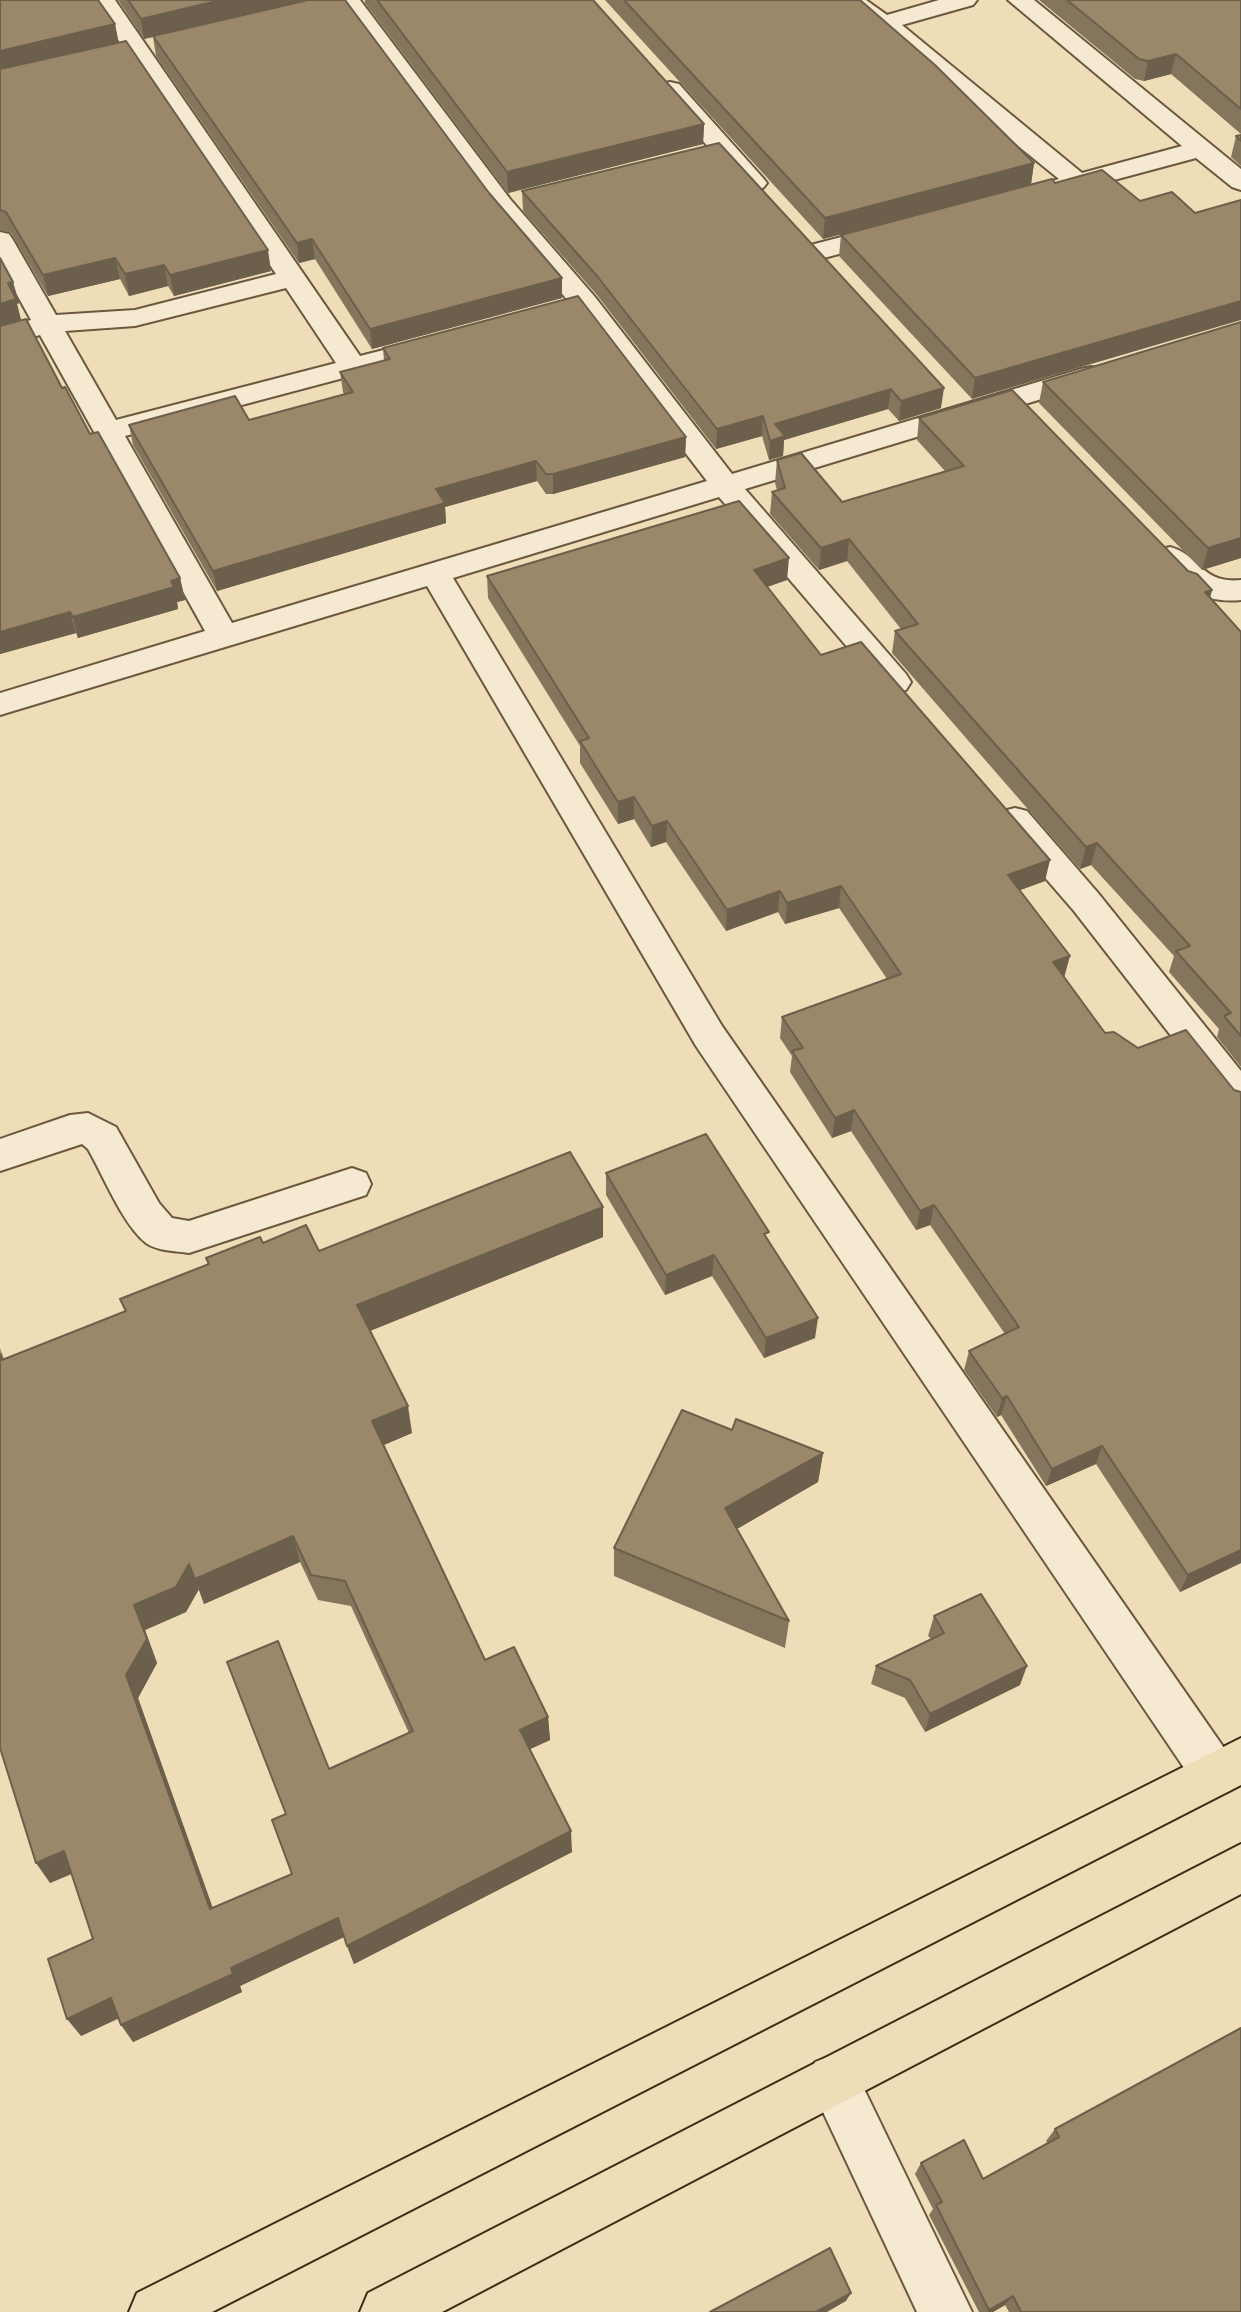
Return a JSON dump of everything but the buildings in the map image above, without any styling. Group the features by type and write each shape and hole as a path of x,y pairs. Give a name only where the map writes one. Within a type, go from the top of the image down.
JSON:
{"main road":[{"path":"156,2312 1228,1768"},
{"path":"387,2312 1241,1868"}],"street":[{"path":"103,0 353,367"},
{"path":"850,0 884,23 1078,182"},
{"path":"884,23 964,0"},
{"path":"1020,0 1241,182"},
{"path":"343,2 514,202 572,307 915,705"},
{"path":"114,56 166,44"},
{"path":"653,70 770,201"},
{"path":"1039,192 1203,148"},
{"path":"698,156 724,150"},
{"path":"816,252 920,224"},
{"path":"797,232 834,272"},
{"path":"0,240 110,431 223,636"},
{"path":"0,338 49,324 135,318 293,278"},
{"path":"110,431 456,339"},
{"path":"0,704 434,571 726,486 956,404 1023,408 1121,366"},
{"path":"1148,535 1195,583 1218,591 1241,590"},
{"path":"434,571 709,1035 1228,1768"},
{"path":"996,798 1086,902 1241,1098"},
{"path":"0,1155 70,1130 88,1128 102,1138 145,1214 160,1232 189,1237 352,1184"},
{"path":"833,2080 946,2312"}]}
